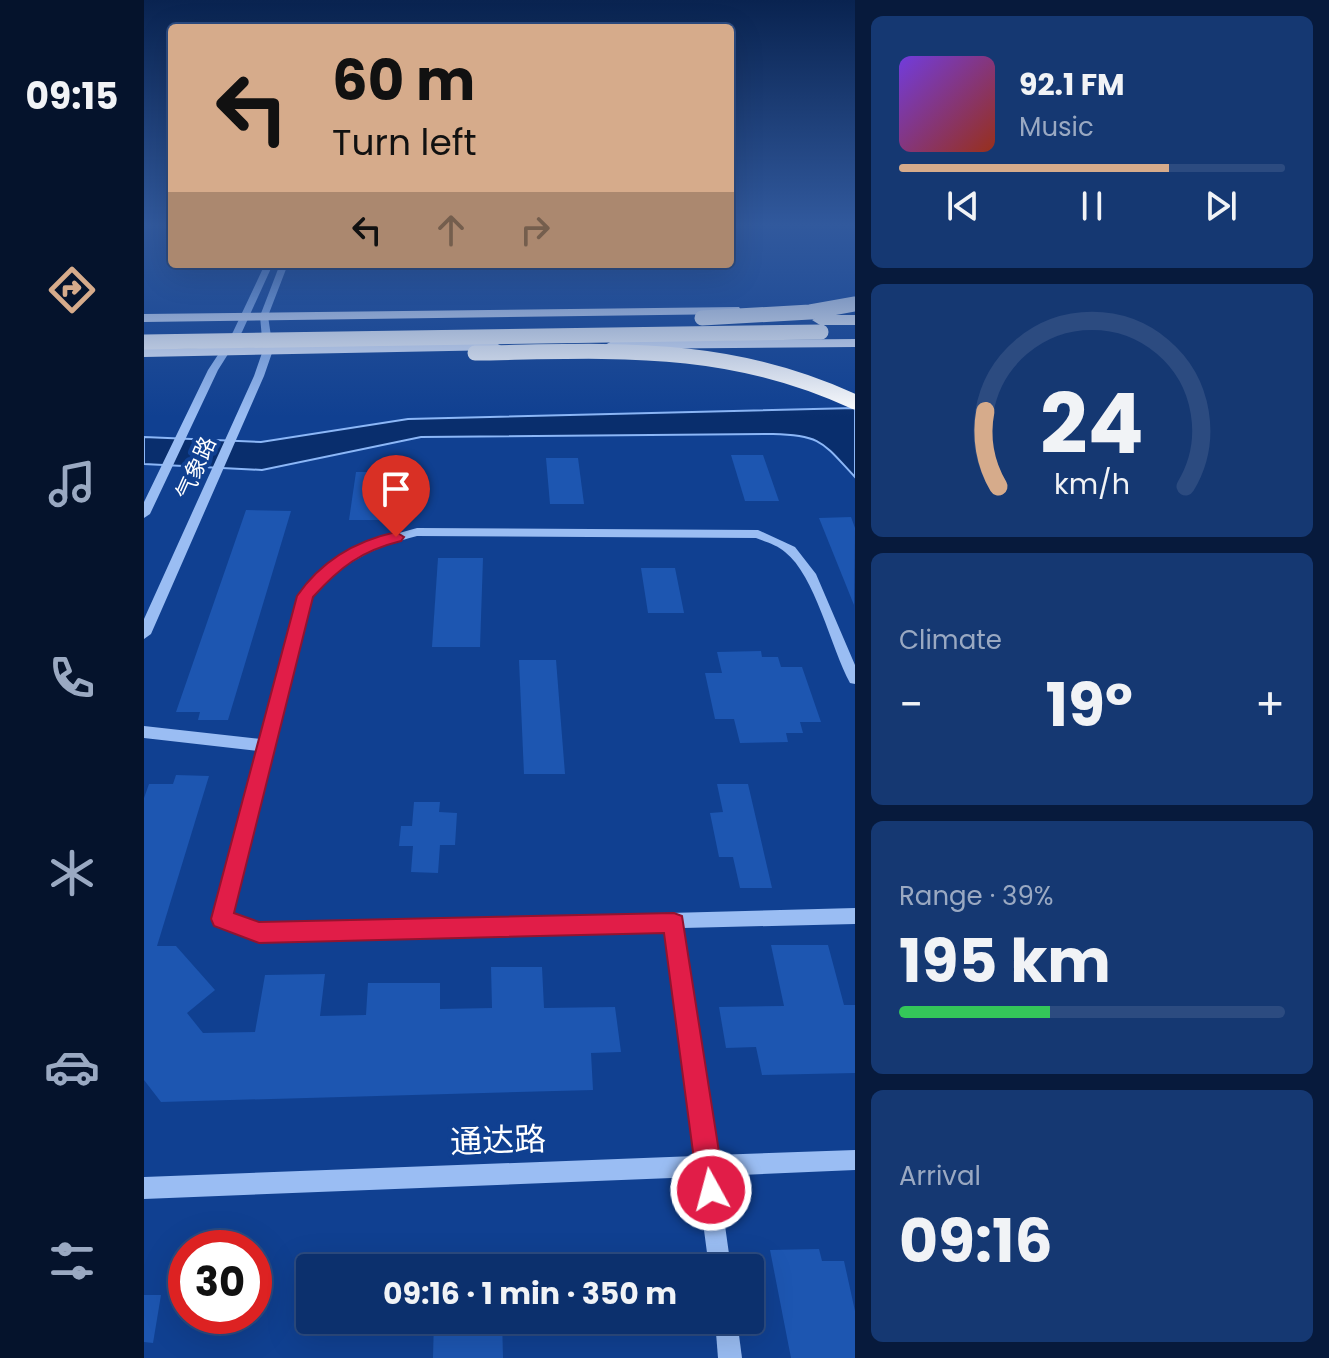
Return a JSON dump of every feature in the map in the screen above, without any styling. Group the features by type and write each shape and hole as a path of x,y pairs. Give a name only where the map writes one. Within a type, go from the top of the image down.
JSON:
{"highway":[{"path":"144,329 639,321 854,312"},
{"path":"144,342 855,331"},
{"path":"290,339 360,353 682,354 760,366 832,389 855,402"}],"main road":[{"path":"144,318 854,312"},
{"path":"144,353 855,343"}],"street":[{"name":"气象路","path":"144,514 213,370 228,351 257,290"},
{"path":"264,316 274,290"},
{"name":"气象路","path":"144,634 268,350 264,316"},
{"path":"855,679 844,659 820,594 793,551 758,534 417,532 374,542 333,565 305,596 222,919 259,932 855,916"},
{"path":"144,732 267,746"},
{"path":"674,923 718,1254"},
{"name":"通达路","path":"144,1188 708,1163 855,1160"},
{"path":"727,1334 730,1358"}],"water":[{"path":"855,408 855,477 820,443 802,436 773,434 421,437 262,470 144,464 144,437 261,442 408,419"}],"building":[{"path":"731,455 763,455 779,501 745,501"},
{"path":"546,458 578,458 584,504 550,504"},
{"path":"356,472 389,472 384,520 349,520"},
{"path":"246,510 291,511 228,720 198,720 200,712 176,712"},
{"path":"851,517 855,528 854,605 819,518"},
{"path":"438,558 483,558 480,647 432,647"},
{"path":"641,568 675,568 684,613 648,613"},
{"path":"761,651 762,657 778,657 781,667 802,667 821,722 800,722 803,733 786,733 788,742 740,743 734,719 715,719 705,673 722,673 717,652"},
{"path":"519,660 556,660 565,774 524,774"},
{"path":"176,775 209,776 157,946 176,946 215,990 187,1013 203,1033 255,1032 265,975 325,974 320,1016 366,1015 368,983 440,983 440,1009 492,1008 491,967 542,967 544,1008 615,1007 621,1052 591,1053 593,1090 161,1102 144,1080 144,798 149,784 173,784"},
{"path":"717,784 748,784 772,888 740,888 733,857 719,857 710,813 723,812"},
{"path":"414,802 440,802 439,812 457,813 455,845 440,845 438,873 411,872 413,846 399,846 401,826 412,826"},
{"path":"771,945 828,945 844,1005 855,1005 855,1073 762,1075 756,1047 726,1048 719,1007 784,1006"},
{"path":"819,1249 822,1261 844,1261 855,1311 855,1358 791,1358 770,1250"},
{"path":"144,1295 161,1295 153,1343 144,1342"},
{"path":"434,1334 502,1334 503,1358 433,1358"}],"route":[{"path":"396,537 374,542 333,565 305,596 222,919 259,932 674,923 711,1190"}]}
